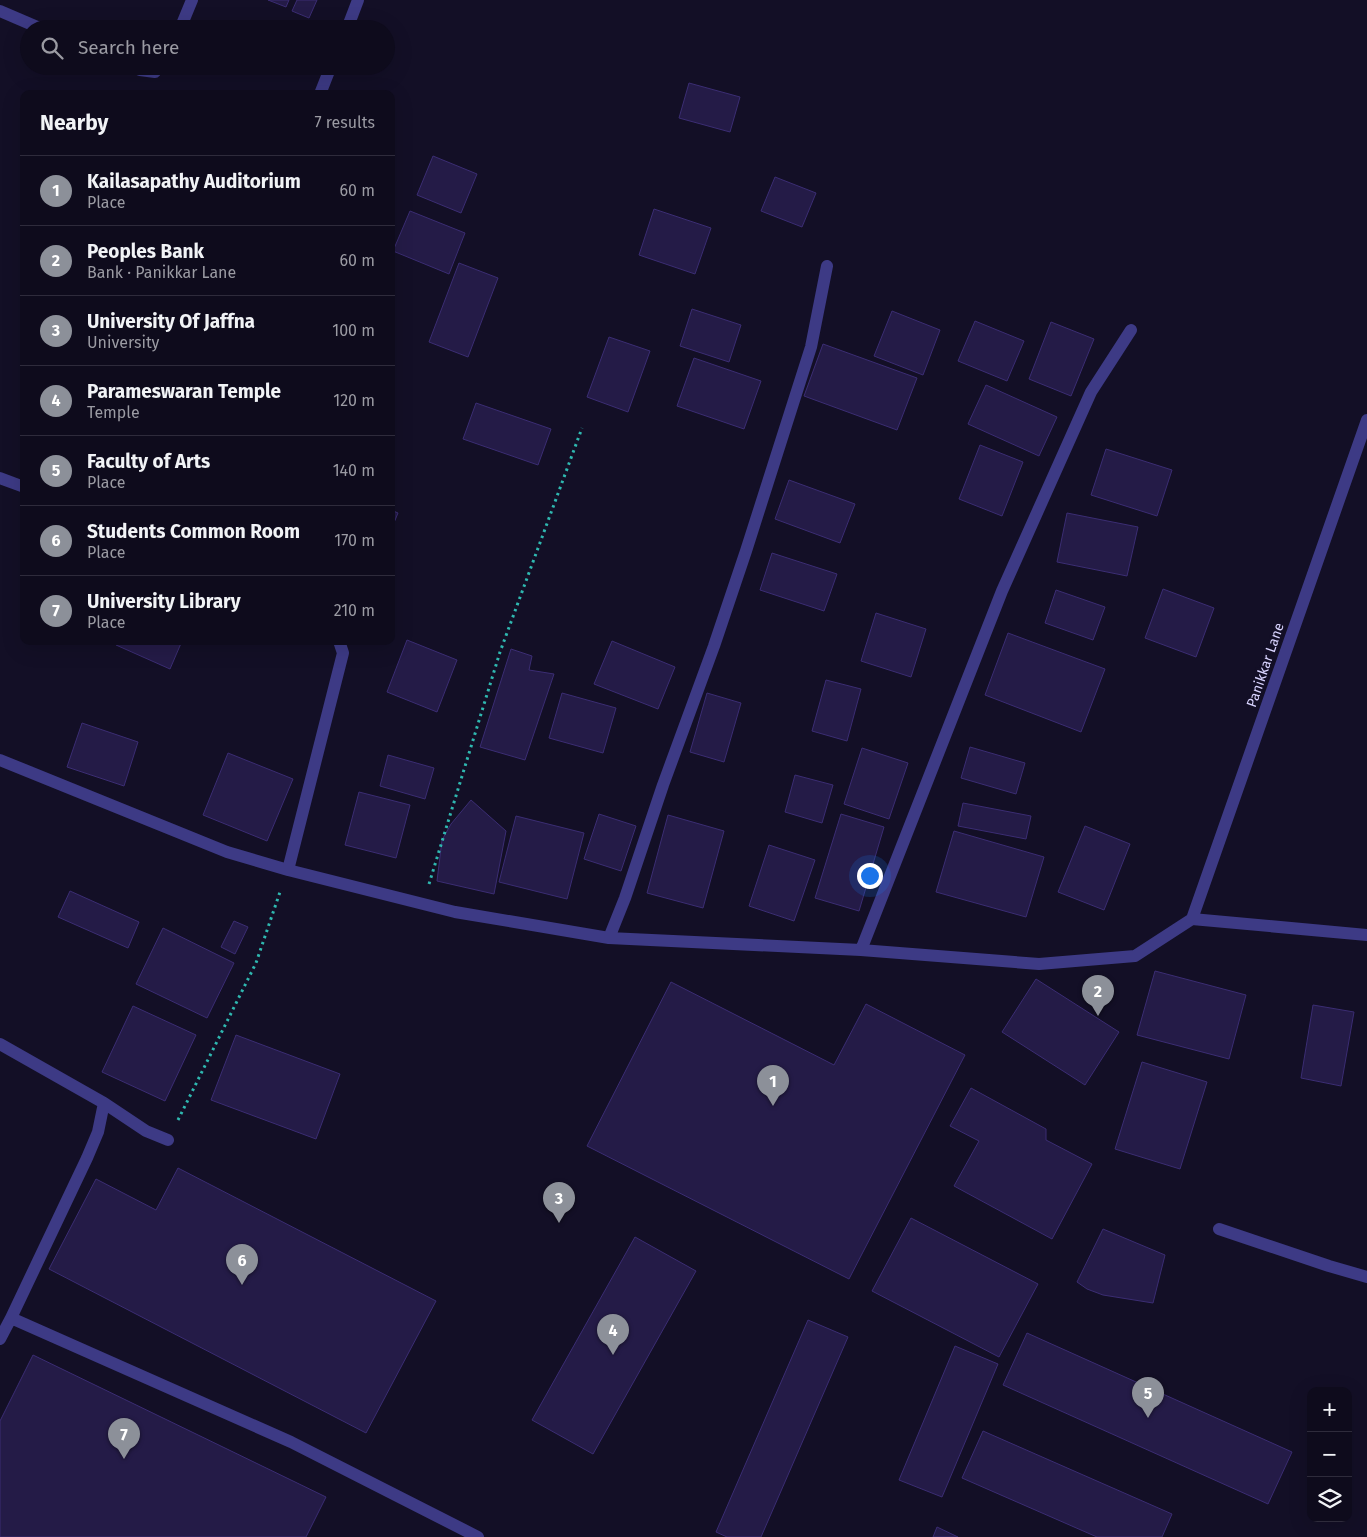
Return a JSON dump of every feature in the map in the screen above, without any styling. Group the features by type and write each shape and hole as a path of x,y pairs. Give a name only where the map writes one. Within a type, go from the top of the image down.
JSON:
{"street":[{"path":"184,20 192,0"},
{"path":"350,20 358,0"},
{"path":"0,11 21,20"},
{"path":"322,90 328,75"},
{"path":"609,938 625,898 746,551 811,347 827,266"},
{"path":"861,950 1002,591 1091,392 1131,330"},
{"name":"Panikkar Lane","path":"1192,919 1367,420"},
{"path":"0,478 20,486"},
{"path":"288,870 343,653 340,645"},
{"path":"0,760 227,852 288,870 454,912 609,938 861,950 1039,964 1135,956 1192,919 1367,934"},
{"path":"0,1044 104,1103 146,1131 168,1140"},
{"path":"0,1339 87,1158 98,1132 104,1103"},
{"path":"1219,1229 1367,1277"},
{"path":"11,1318 291,1442 478,1537"}],"path":[{"path":"423,904 500,652 582,428"},
{"path":"168,1140 256,963 288,870"}],"building":[{"path":"268,0 289,0 286,7"},
{"path":"297,0 317,0 309,18 292,11"},
{"path":"689,83 740,97 730,132 679,118"},
{"path":"433,156 477,174 461,213 417,195"},
{"path":"775,177 816,193 802,227 761,211"},
{"path":"654,209 711,228 695,274 639,255"},
{"path":"410,211 465,233 449,274 395,252 395,246"},
{"path":"459,263 498,278 468,357 429,342"},
{"path":"692,309 741,325 729,362 680,346"},
{"path":"892,311 940,330 923,375 874,356"},
{"path":"975,321 1024,341 1007,381 958,361"},
{"path":"1051,322 1094,339 1071,396 1029,379"},
{"path":"609,337 650,351 628,412 587,397"},
{"path":"823,344 917,378 897,430 804,396"},
{"path":"694,358 761,381 744,429 677,406"},
{"path":"986,385 1057,417 1039,456 968,424"},
{"path":"476,403 551,429 538,465 463,439"},
{"path":"980,445 1023,462 1002,516 959,499"},
{"path":"1106,449 1172,470 1157,516 1091,495"},
{"path":"789,480 855,504 840,543 775,519"},
{"path":"1067,513 1138,527 1127,576 1057,562"},
{"path":"772,553 837,574 824,611 760,590"},
{"path":"1163,589 1214,608 1196,657 1145,638"},
{"path":"1056,590 1105,607 1093,640 1045,623"},
{"path":"876,613 926,629 911,677 861,661"},
{"path":"1008,633 1105,669 1081,732 985,695"},
{"path":"407,640 457,660 437,712 387,692"},
{"path":"612,641 675,667 658,709 594,684"},
{"path":"116,645 180,645 170,669"},
{"path":"511,649 532,656 529,670 554,674 525,760 480,747"},
{"path":"826,680 861,689 847,741 812,731"},
{"path":"562,693 616,708 603,753 549,738"},
{"path":"707,693 741,703 724,762 690,752"},
{"path":"82,723 138,742 124,786 67,767"},
{"path":"970,747 1025,763 1016,794 961,778"},
{"path":"862,748 908,763 889,819 844,804"},
{"path":"228,753 293,779 267,841 203,815"},
{"path":"388,755 434,768 425,799 380,786"},
{"path":"795,775 833,785 822,823 785,812"},
{"path":"359,792 410,805 396,858 345,845"},
{"path":"471,800 506,831 494,894 437,881 442,840 451,824"},
{"path":"963,803 1031,816 1026,839 958,826"},
{"path":"599,814 636,826 621,871 584,859"},
{"path":"841,814 884,827 859,911 815,898"},
{"path":"668,815 724,831 703,908 647,893"},
{"path":"516,816 584,833 567,899 499,882"},
{"path":"1085,826 1130,844 1104,910 1058,892"},
{"path":"954,831 1044,857 1026,917 936,892"},
{"path":"769,845 815,860 794,921 749,906"},
{"path":"70,891 139,922 128,948 58,917"},
{"path":"234,921 248,927 235,954 221,947"},
{"path":"163,928 234,963 207,1018 136,984"},
{"path":"1155,971 1246,995 1229,1059 1137,1035"},
{"path":"1036,979 1119,1032 1085,1085 1002,1032"},
{"path":"671,982 834,1065 866,1004 965,1055 849,1279 587,1146"},
{"path":"1313,1005 1354,1012 1341,1086 1301,1078"},
{"path":"133,1006 196,1035 165,1101 102,1072"},
{"path":"236,1035 340,1074 316,1139 211,1100"},
{"path":"1142,1062 1207,1082 1180,1169 1115,1149"},
{"path":"971,1088 1046,1129 1046,1140 1092,1164 1052,1239 954,1186 979,1141 950,1126"},
{"path":"178,1168 436,1301 366,1433 49,1269 96,1179 156,1210"},
{"path":"911,1218 1038,1284 999,1357 872,1291"},
{"path":"1103,1229 1165,1255 1153,1303 1103,1295 1087,1289 1077,1282"},
{"path":"635,1237 696,1271 593,1454 532,1420"},
{"path":"808,1320 848,1337 761,1537 727,1537 716,1532"},
{"path":"1027,1333 1292,1452 1268,1504 1003,1385"},
{"path":"955,1346 998,1364 942,1497 899,1480"},
{"path":"33,1355 326,1497 306,1537 0,1537 0,1421"},
{"path":"983,1431 1172,1514 1162,1537 1097,1537 962,1478"},
{"path":"937,1527 958,1537 933,1537"}],"place":[{"name":"Peoples Bank","path":"1098,1016"},
{"name":"Kailasapathy Auditorium","path":"773,1106"},
{"name":"University Of Jaffna","path":"559,1223"},
{"name":"Students Common Room","path":"242,1285"},
{"name":"Parameswaran Temple","path":"613,1355"},
{"name":"Faculty of Arts","path":"1148,1418"},
{"name":"University Library","path":"124,1459"}]}
